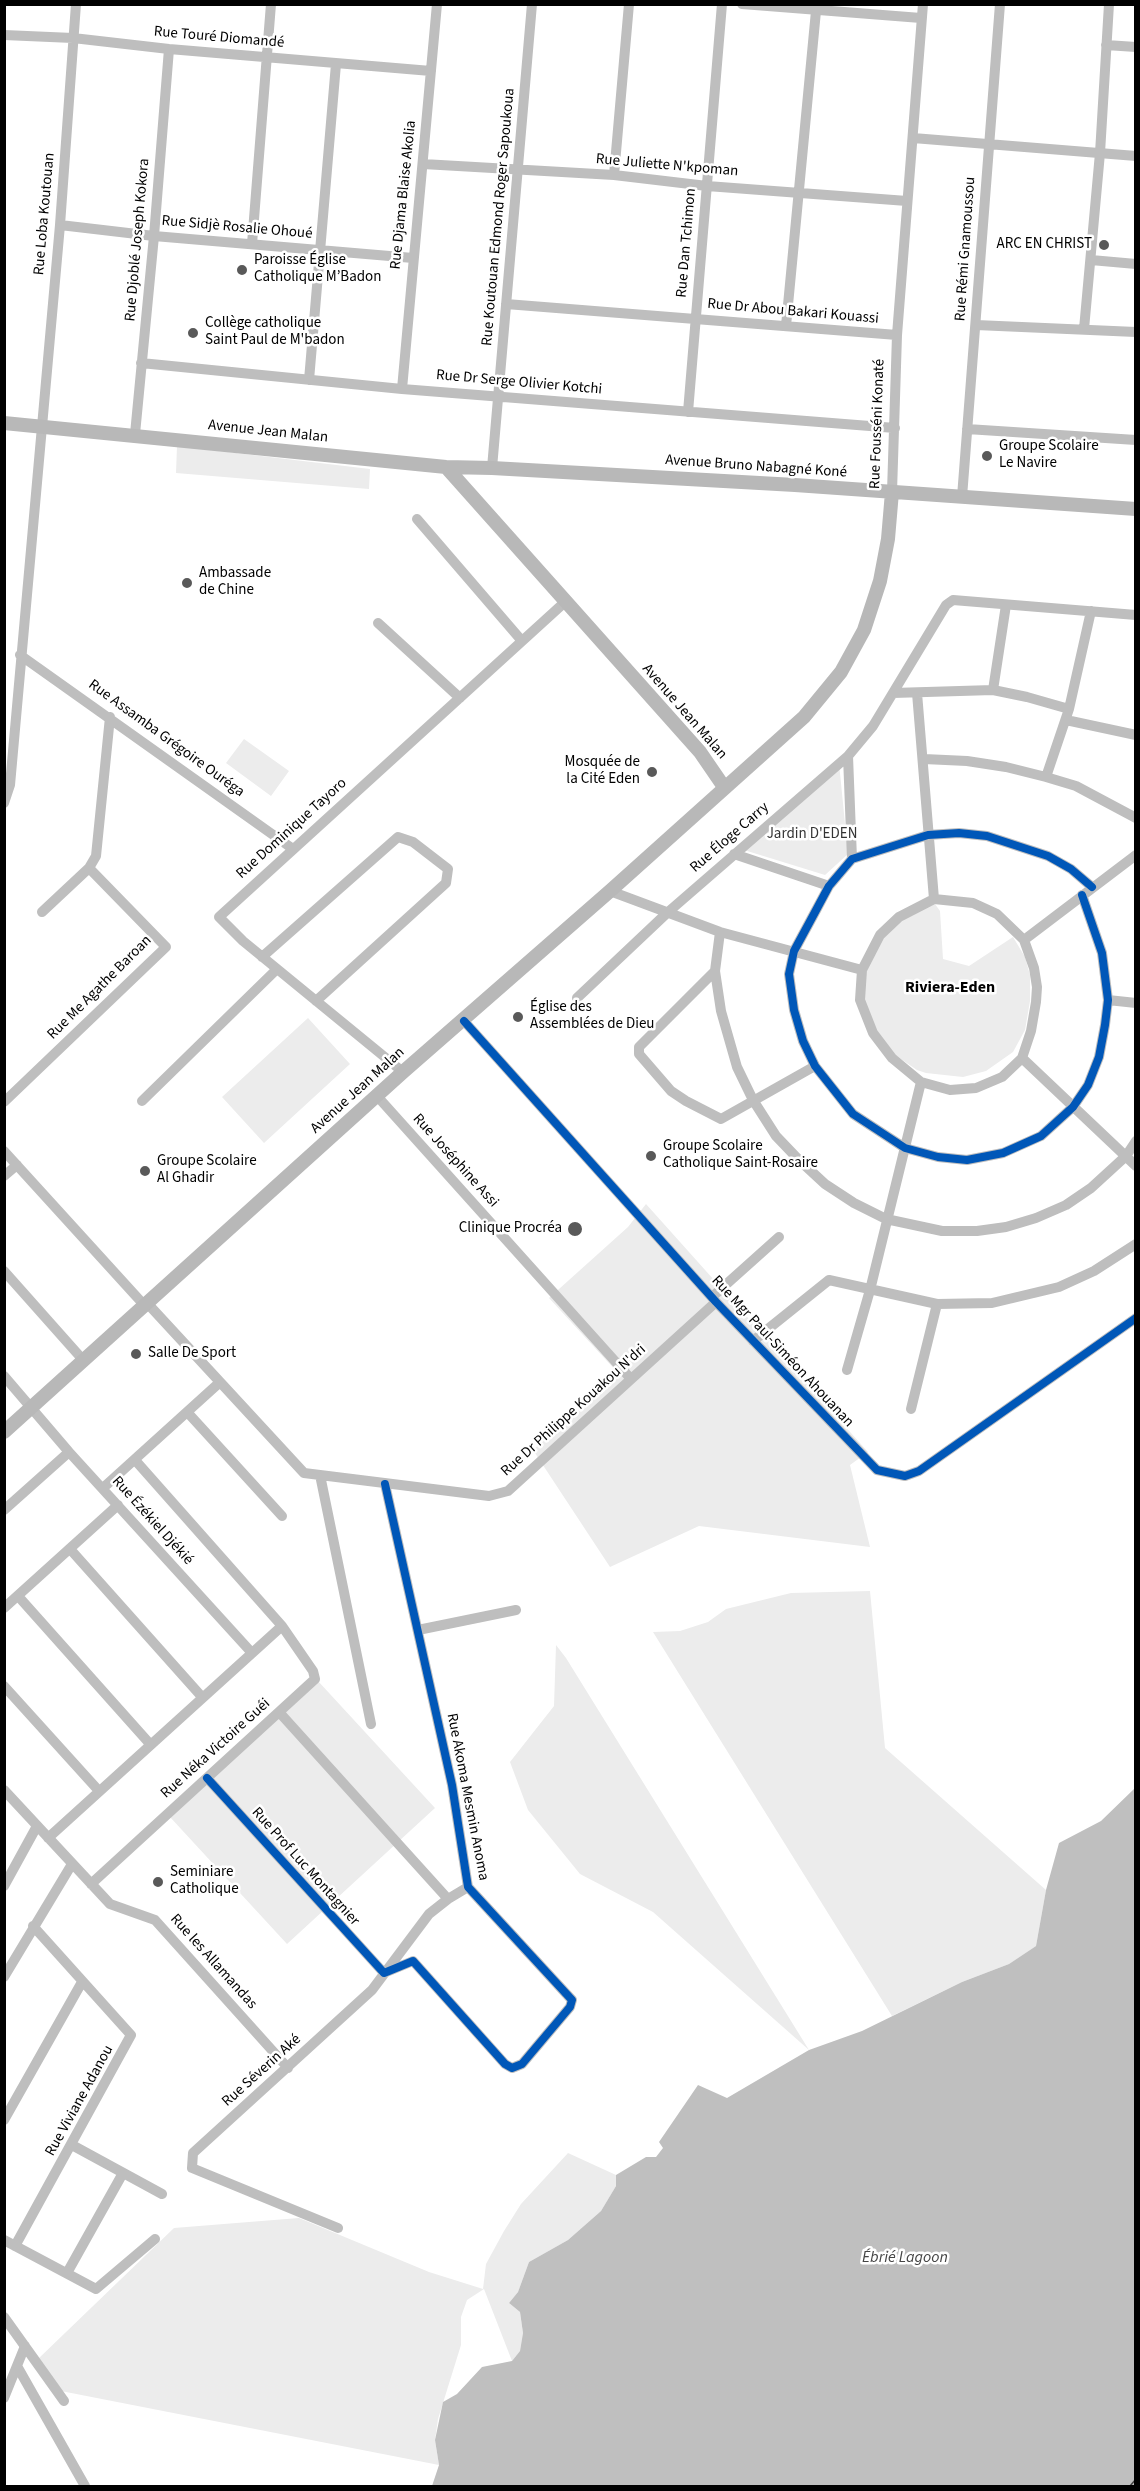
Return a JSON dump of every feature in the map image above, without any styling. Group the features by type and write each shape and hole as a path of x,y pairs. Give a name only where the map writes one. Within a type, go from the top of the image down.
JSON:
{"main road":[{"name":"Avenue Jean Malan","path":"4,423 135,434 446,467 700,752 724,788 4,1431"},
{"name":"Avenue Bruno Nabagné Koné","path":"446,467 892,492 1136,509"},
{"name":"Rue Fousséni Konaté","path":"724,788 804,717 826,692 854,651 872,609 880,581 888,539 892,492"}],"street":[{"name":"Rue Loba Koutouan","path":"4,802 10,785 60,225 76,4"},
{"path":"252,244 271,4"},
{"name":"Rue Djama Blaise Akolia","path":"402,389 437,4"},
{"name":"Rue Koutouan Edmond Roger Sapoukoua","path":"492,468 532,4"},
{"path":"614,175 628,4"},
{"name":"Rue Dan Tchimon","path":"688,412 722,4"},
{"path":"742,4 921,18"},
{"name":"Rue Fousséni Konaté","path":"892,492 897,335 923,4"},
{"name":"Rue Rémi Gnamoussou","path":"962,497 1000,4"},
{"path":"1084,329 1100,153 1109,4"},
{"path":"786,326 816,11"},
{"name":"Rue Touré Diomandé","path":"4,35 74,38 169,49 431,71"},
{"path":"1106,45 1136,47"},
{"name":"Rue Djoblé Joseph Kokora","path":"135,434 169,49"},
{"path":"309,380 336,64"},
{"path":"913,138 1136,156"},
{"name":"Rue Juliette N'kpoman","path":"423,164 614,175 707,186 907,201"},
{"name":"Rue Sidjè Rosalie Ohoué","path":"60,225 154,236 413,258"},
{"path":"1091,260 1136,264"},
{"name":"Rue Dr Abou Bakari Kouassi","path":"506,304 897,335"},
{"path":"976,326 1136,332"},
{"name":"Rue Dr Serge Olivier Kotchi","path":"141,363 402,389 895,428"},
{"path":"967,429 1136,440"},
{"path":"417,519 522,641"},
{"name":"Rue Éloge Carry","path":"577,998 667,913 848,756 873,726 946,605 953,600 1136,615"},
{"name":"Rue Dominique Tayoro","path":"404,1072 319,998 277,969 265,954 219,917 566,602"},
{"path":"993,690 1006,605"},
{"path":"1046,777 1067,714 1091,611"},
{"path":"378,623 460,698"},
{"name":"Rue Assamba Grégoire Ouréga","path":"20,655 292,849"},
{"path":"893,693 993,690 1027,697 1067,714 1136,735"},
{"path":"917,693 934,899"},
{"path":"42,912 89,868 96,856 110,717"},
{"path":"848,756 852,860"},
{"path":"924,759 977,762 1046,777 1076,786 1136,818"},
{"path":"1082,895 1102,953 1108,1000 1099,1057 1088,1085 1073,1107 1041,1136 1004,1153 967,1160 938,1157 905,1148 853,1114 815,1066 803,1041 790,991 789,974 794,951 830,886 852,860 900,842 928,835 959,833 987,836 1048,855 1071,868 1092,887"},
{"path":"265,954 398,837 413,842 448,870 446,883 319,998"},
{"path":"734,854 830,886"},
{"path":"1024,940 1136,855"},
{"name":"Rue Me Agathe Baroan","path":"4,1102 166,947 89,868"},
{"path":"610,891 720,932 862,970"},
{"path":"934,899 973,903 997,914 1024,940 1034,968 1037,987 1031,1031 1022,1058 1002,1077 976,1088 950,1090 921,1082 892,1058 873,1033 860,1000 862,970 880,935 899,917 934,899"},
{"path":"720,932 715,970 725,1033 737,1067 753,1100 776,1136 819,1178 854,1203 886,1219 942,1231 977,1231 1006,1227 1036,1218 1066,1205 1091,1188 1126,1156 1136,1141"},
{"path":"142,1101 277,969"},
{"path":"715,970 639,1047 639,1054 671,1091 721,1119 815,1066"},
{"path":"1108,1000 1136,1004"},
{"name":"Rue Mgr Paul-Siméon Ahouanan","path":"464,1021 714,1300 877,1470 905,1476 919,1471 1136,1318"},
{"path":"1022,1058 1136,1166"},
{"path":"847,1370 870,1290 921,1082"},
{"name":"Rue Joséphine Assi","path":"377,1096 631,1379"},
{"path":"4,1151 146,1305"},
{"path":"4,1176 17,1165"},
{"name":"Rue Dr Philippe Kouakou N'dri","path":"146,1305 304,1473 489,1496 508,1491 631,1379 779,1237"},
{"path":"753,1341 829,1280 937,1304 992,1303 1059,1287 1094,1271 1136,1244"},
{"path":"4,1271 84,1361"},
{"path":"911,1409 937,1304"},
{"name":"Rue Ézékiel Djékié","path":"4,1376 69,1452 252,1653"},
{"path":"103,1488 219,1383"},
{"path":"188,1413 282,1516"},
{"path":"4,1510 69,1452"},
{"path":"48,1838 282,1626 135,1460"},
{"path":"320,1475 371,1724"},
{"name":"Rue Akoma Mesmin Anoma","path":"384,1973 412,1961 512,2068 522,2064 570,2007 572,2000 468,1887 452,1785 386,1484"},
{"path":"4,1608 118,1505"},
{"path":"70,1549 202,1697"},
{"path":"18,1596 150,1744"},
{"path":"418,1630 516,1610"},
{"name":"Rue Néka Victoire Guéi","path":"91,1884 315,1679 313,1671 282,1626"},
{"path":"4,1686 99,1791"},
{"path":"279,1712 448,1899"},
{"name":"Rue Prof Luc Montagnier","path":"207,1778 384,1973"},
{"name":"Rue les Allamandas","path":"4,1790 110,1904 155,1920 288,2068"},
{"path":"4,1886 37,1827"},
{"path":"4,1977 72,1864"},
{"name":"Rue Séverin Aké","path":"338,2228 192,2168 193,2153 372,1990 422,1923 448,1899 468,1887"},
{"name":"Rue Viviane Adanou","path":"15,2246 131,2035 33,1926"},
{"path":"4,2120 82,1982"},
{"path":"72,2145 162,2194"},
{"path":"67,2272 123,2173"},
{"path":"4,2240 96,2289 155,2240"},
{"path":"4,2317 64,2401"},
{"path":"4,2398 26,2346"},
{"path":"17,2366 85,2487"},
{"path":"72,2487 78,2474"}],"green space":[{"path":"177,446 370,469 369,489 176,473"},
{"path":"244,739 289,771 271,796 226,763"},
{"name":"Jardin D'EDEN","path":"839,763 848,854 825,875 744,850"},
{"path":"935,904 940,911 943,959 969,966 1013,937 1025,957 1030,975 1030,1001 1025,1030 1013,1052 986,1071 963,1077 926,1073 917,1070 895,1055 876,1031 864,999 865,975 883,938 901,919"},
{"path":"308,1018 350,1064 264,1143 222,1097"},
{"path":"646,1204 868,1452 850,1465 870,1547 699,1526 610,1567 533,1450 618,1373 549,1298 628,1227"},
{"path":"870,1591 885,1748 1046,1890 1036,1946 1009,1964 962,1982 892,2016 653,1632 680,1631 708,1622 726,1609 791,1593"},
{"path":"556,1645 809,2050 653,1912 580,1874 528,1810 510,1762 554,1706"},
{"path":"318,1681 435,1808 287,1944 170,1817"},
{"path":"568,2153 616,2175 616,2186 601,2211 568,2240 529,2262 518,2292 509,2303 520,2312 523,2333 520,2351 512,2361 484,2289 467,2300 461,2317 461,2345 438,2419 435,2440 439,2465 61,2391 38,2359 174,2228 299,2218 429,2272 483,2289 486,2264 504,2231 521,2204"}],"water":[{"name":"Ébrié Lagoon","path":"1135,1788 1135,2486 432,2486 439,2465 435,2440 443,2402 457,2394 482,2367 512,2361 520,2351 523,2333 520,2312 509,2303 518,2292 529,2262 568,2240 601,2211 616,2186 616,2175 646,2157 656,2157 663,2148 659,2142 698,2085 727,2098 809,2050 862,2031 962,1982 1009,1964 1036,1946 1046,1890 1059,1843 1101,1821"}],"ferry route":[{"path":"1130,2486 1136,2479"}],"cycle path":[{"path":"1082,895 1102,953 1108,1000 1105,1025 1099,1057 1088,1085 1073,1107 1041,1136 1003,1153 967,1160 938,1157 905,1148 853,1114 815,1066 803,1041 794,1010 789,974 794,951 829,886 852,859 928,835 959,833 987,836 1048,856 1071,869 1092,887"},
{"path":"464,1021 716,1302 877,1470 905,1476 919,1471 1136,1318"},
{"path":"207,1778 384,1973 413,1961 505,2064 512,2068 522,2064 570,2007 572,2000 468,1887 452,1785 385,1484"}],"place":[{"name":"ARC EN CHRIST","path":"1104,245"},
{"name":"Paroisse Église Catholique M’Badon","path":"242,270"},
{"name":"Collège catholique Saint Paul de M'badon","path":"193,333"},
{"name":"Groupe Scolaire Le Navire","path":"987,456"},
{"name":"Ambassade de Chine","path":"187,583"},
{"name":"Mosquée de la Cité Eden","path":"652,772"},
{"name":"Église des Assemblées de Dieu","path":"518,1017"},
{"name":"Groupe Scolaire Catholique Saint-Rosaire","path":"651,1156"},
{"name":"Groupe Scolaire Al Ghadir","path":"145,1171"},
{"name":"Clinique Procréa","path":"575,1229"},
{"name":"Salle De Sport","path":"136,1354"},
{"name":"Seminiare Catholique","path":"158,1882"}],"district":[{"name":"Riviera-Eden","path":"950,988"}]}
